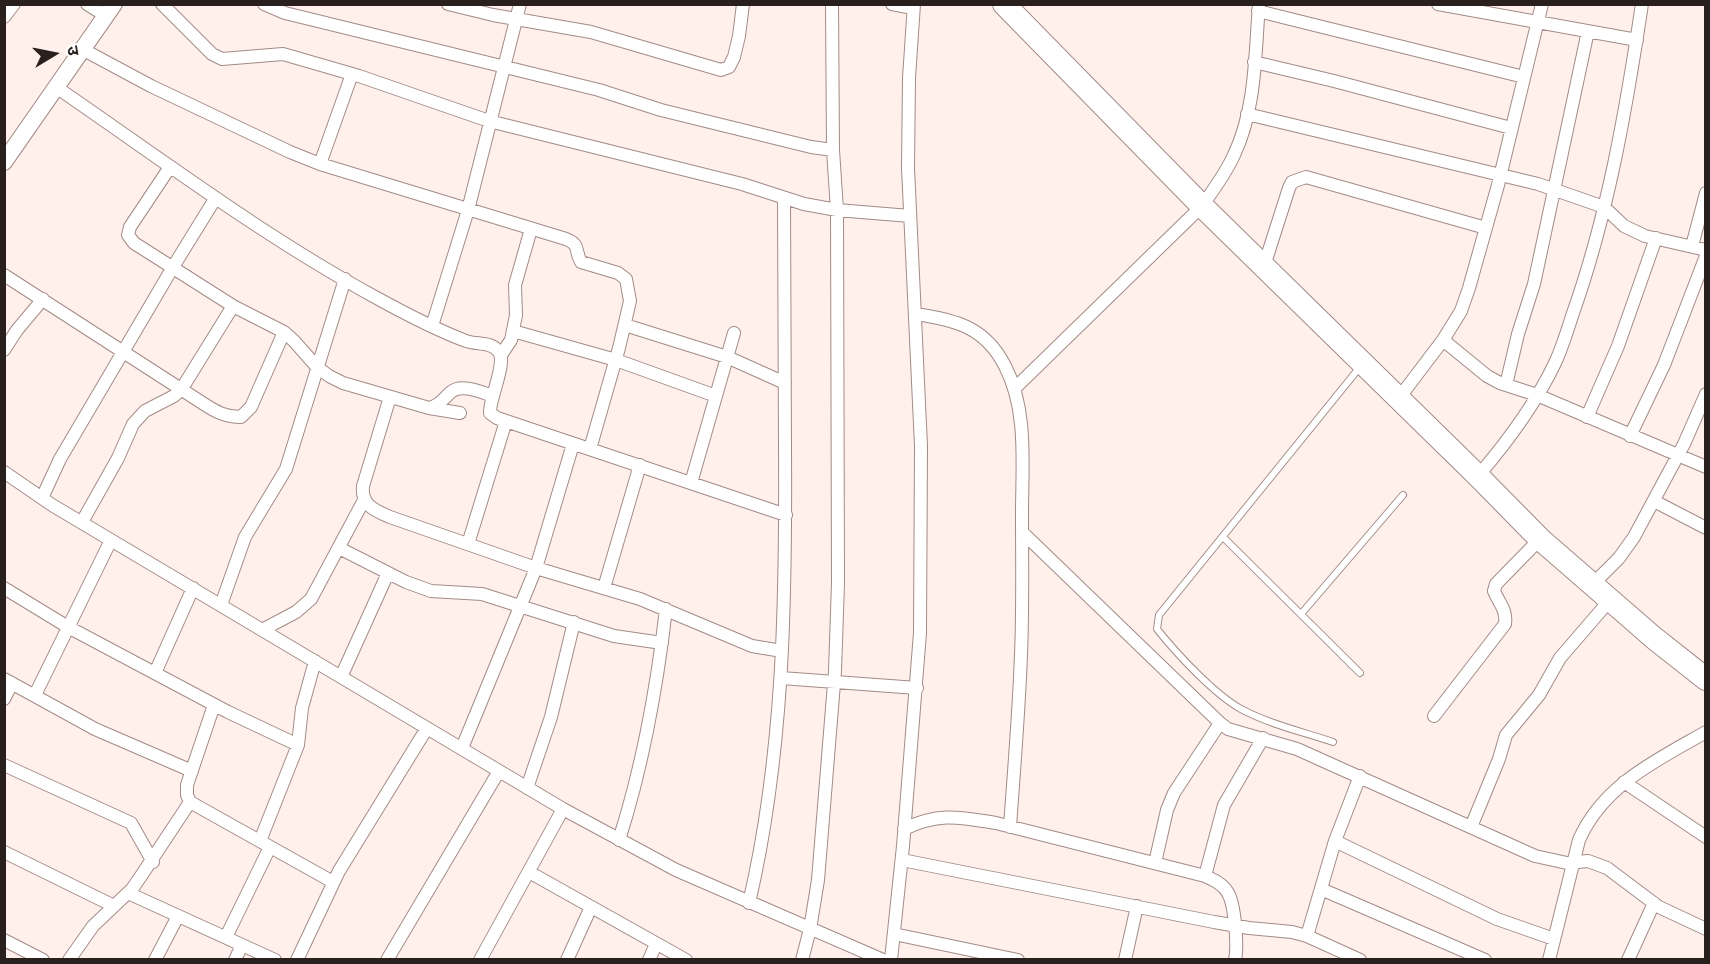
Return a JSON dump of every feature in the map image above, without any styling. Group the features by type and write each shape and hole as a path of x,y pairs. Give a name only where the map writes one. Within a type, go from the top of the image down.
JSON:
{"highway":[{"path":"1010,7 1202,206 1540,539 1706,679"}],"street":[{"path":"4,17 14,4"},
{"path":"4,162 110,10 87,4"},
{"path":"162,4 212,54 222,59 283,54 352,74 489,121 742,184 819,208 910,216"},
{"path":"264,4 285,13 599,90 661,110 811,147 833,150"},
{"path":"448,4 591,32 721,70 729,67 734,57 743,4"},
{"path":"432,326 468,210 520,4"},
{"path":"802,960 810,929 823,837 834,683 838,583 837,210 833,150 832,4"},
{"path":"891,960 917,688 922,495 908,134 913,6 892,4"},
{"path":"1438,4 1636,40"},
{"path":"1399,398 1443,340 1461,311 1486,228 1542,4"},
{"path":"1478,476 1514,433 1555,363 1583,287 1616,156 1642,4"},
{"path":"1015,388 1202,206 1222,177 1234,154 1247,114 1258,8 1524,77"},
{"path":"1506,386 1518,334 1534,284 1588,31"},
{"path":"82,49 152,86 290,152 320,164 573,242 577,246 577,255 581,261 618,273 626,279 630,301 625,325 590,449"},
{"path":"1254,62 1511,128"},
{"path":"320,164 352,74"},
{"path":"56,87 215,199 345,279 397,309 468,342 490,345 501,355"},
{"path":"1247,114 1500,174 1604,207 1624,226 1645,236 1706,250"},
{"path":"170,167 130,227 128,235 134,243 233,306 284,332 317,368 343,383 429,408 460,413"},
{"path":"1264,266 1289,188 1298,178 1318,179 1486,228"},
{"path":"1692,246 1706,193"},
{"path":"749,903 761,852 770,797 780,710 786,515 784,198"},
{"path":"42,498 60,459 215,199"},
{"path":"531,229 515,285 516,315 511,340 501,355 489,405 490,413 496,418 786,515"},
{"path":"1587,417 1618,346 1656,238"},
{"path":"1630,436 1664,365 1706,256"},
{"path":"4,274 222,415 241,417 251,407 284,332"},
{"path":"221,605 248,530 286,469 345,279"},
{"path":"4,350 17,330 43,299"},
{"path":"82,522 118,458 132,424 145,411 181,390 233,306"},
{"path":"916,314 949,319 986,340 1005,365 1015,388 1022,435 1021,654 1010,827"},
{"path":"625,325 727,357 785,383"},
{"path":"513,331 616,360 716,396"},
{"path":"691,483 734,333"},
{"path":"1443,340 1487,376 1506,386 1537,395 1706,467"},
{"path":"429,408 437,406 452,391 459,388 493,396"},
{"path":"1592,585 1627,548 1678,455 1706,394"},
{"path":"390,397 363,486 362,494 369,507 377,512 536,568 666,609 752,646 782,651"},
{"path":"468,544 506,421"},
{"path":"462,748 536,568 573,444"},
{"path":"604,588 640,465"},
{"path":"4,472 111,540 563,809 676,870 883,960"},
{"path":"262,630 296,612 311,599 364,500"},
{"path":"1654,501 1706,528"},
{"path":"1022,532 1220,723 1238,732 1297,749 1535,856 1552,861 1588,861 1607,868 1654,903 1706,929"},
{"path":"1434,716 1505,624 1504,608 1494,591 1496,584 1540,539"},
{"path":"35,696 111,540"},
{"path":"339,548 430,591 474,592 614,636 662,643"},
{"path":"342,676 388,573"},
{"path":"4,588 68,627 214,705 298,745"},
{"path":"155,673 193,588"},
{"path":"1471,827 1499,759 1506,735 1539,695 1560,658 1610,600"},
{"path":"619,840 637,779 666,609"},
{"path":"527,788 551,717 574,622"},
{"path":"226,937 265,844 298,745 302,708 315,661"},
{"path":"781,678 917,688"},
{"path":"4,699 8,681 95,729 192,771"},
{"path":"214,705 187,790 190,801 333,882"},
{"path":"1155,863 1167,810 1174,793 1220,723"},
{"path":"297,960 333,882 428,728"},
{"path":"1549,960 1579,840 1597,808 1624,782 1706,732"},
{"path":"1205,876 1224,805 1263,738"},
{"path":"4,765 131,823 153,862"},
{"path":"387,960 499,771"},
{"path":"1307,936 1335,841 1360,777"},
{"path":"1624,782 1706,837"},
{"path":"69,960 93,926 128,893 153,862 190,801"},
{"path":"480,960 563,809"},
{"path":"904,829 924,819 944,817 972,819 1205,876 1218,882 1229,894 1237,944 1235,960"},
{"path":"1335,841 1497,919 1554,939"},
{"path":"4,852 114,906"},
{"path":"902,861 1235,926 1292,932 1307,936 1360,960"},
{"path":"529,872 686,960"},
{"path":"1321,889 1485,960"},
{"path":"128,893 274,960"},
{"path":"1628,960 1654,903"},
{"path":"1125,960 1137,906"},
{"path":"567,960 591,907"},
{"path":"155,960 178,916"},
{"path":"894,934 1018,960"},
{"path":"4,940 43,960"},
{"path":"649,960 656,944"},
{"path":"235,960 242,945"}],"lane":[{"path":"1333,742 1234,705 1211,686 1167,641 1158,628 1159,615 1363,364"},
{"path":"1301,614 1403,495"},
{"path":"1224,537 1360,673"}]}
